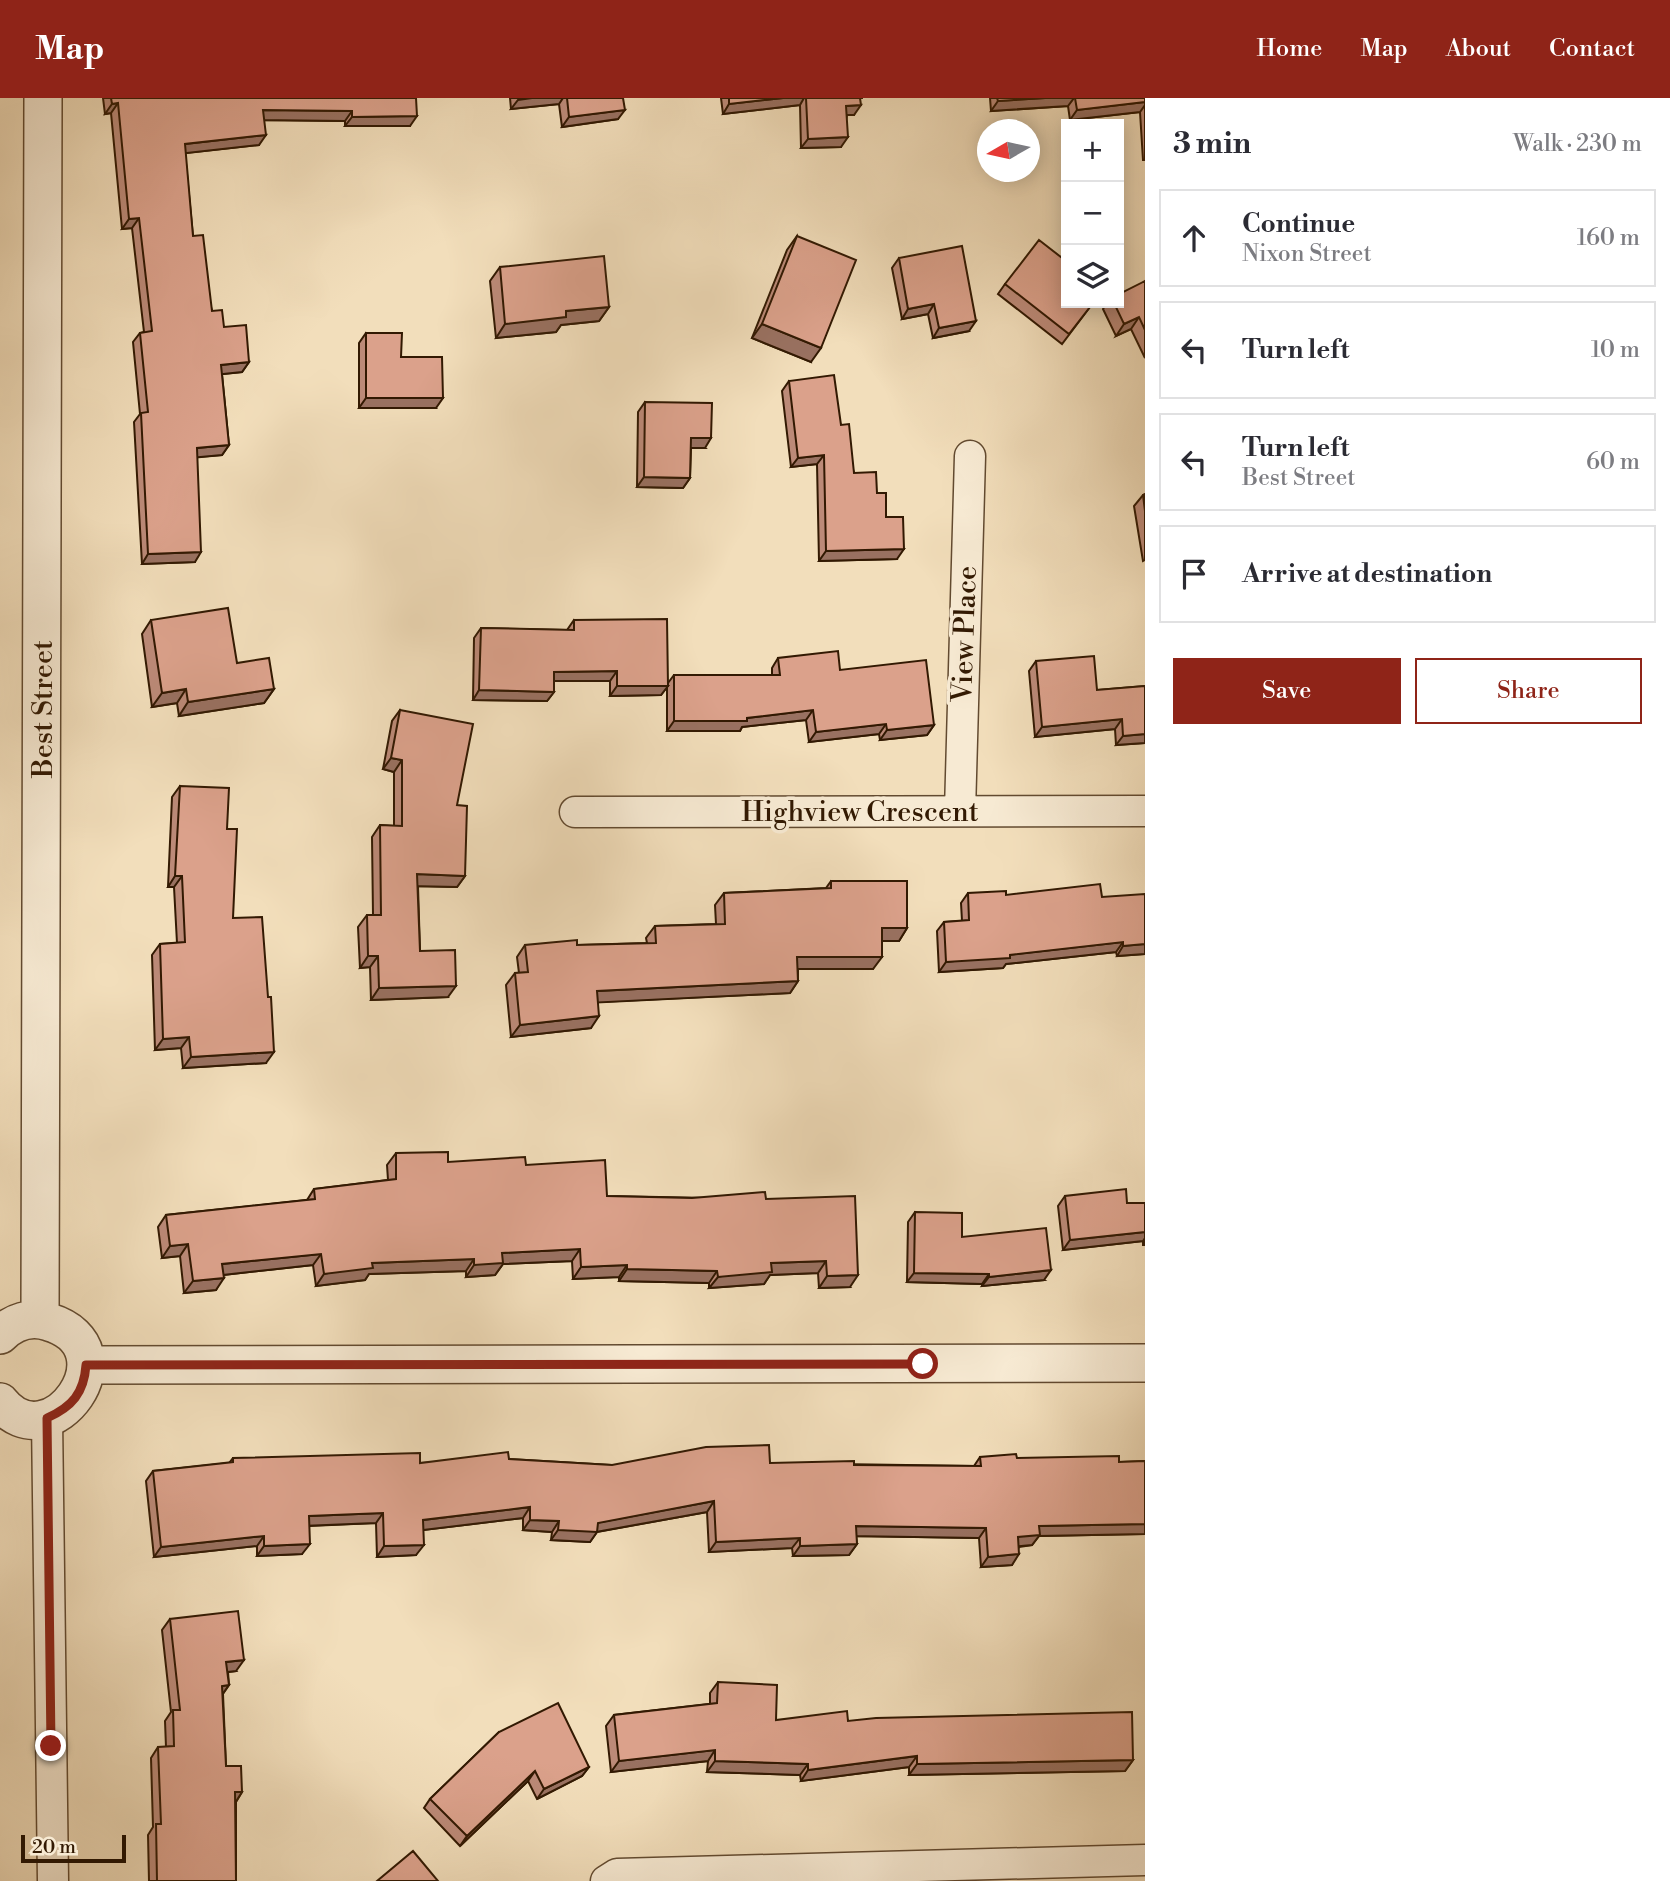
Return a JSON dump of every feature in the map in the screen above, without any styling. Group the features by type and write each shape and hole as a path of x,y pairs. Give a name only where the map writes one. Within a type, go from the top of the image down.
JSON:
{"street":[{"name":"Best Street","path":"40,1319 43,98"},
{"name":"View Place","path":"960,811 970,456"},
{"name":"Highview Crescent","path":"575,812 1145,811"},
{"path":"0,1335 23,1321 40,1319 61,1325 82,1348 86,1365 78,1396 62,1411 47,1418 19,1415 0,1402"},
{"path":"86,1365 1145,1363"},
{"path":"47,1418 53,1881"},
{"path":"606,1881 617,1874 1145,1860"}],"building":[{"path":"111,98 416,98 417,116 352,117 352,111 263,110 266,135 185,144 193,236 203,235 212,311 222,310 224,327 246,325 249,362 221,365 229,445 197,448 201,552 148,554 141,413 148,412 140,333 152,331 139,218 129,219 118,103 112,104"},
{"path":"567,98 623,98 625,110 569,117"},
{"path":"729,98 783,98 729,104"},
{"path":"806,98 860,98 861,105 846,106 848,137 808,139"},
{"path":"997,98 1045,98 998,101"},
{"path":"1075,98 1145,98 1145,102 1077,110"},
{"path":"797,236 856,260 821,348 762,324"},
{"path":"1039,240 1061,257 1061,308 1089,308 1069,334 1005,284"},
{"path":"962,246 976,321 939,328 934,304 908,309 899,258"},
{"path":"604,256 609,307 566,311 566,317 505,324 500,267"},
{"path":"1145,281 1145,330 1139,317 1124,324 1116,308 1124,308 1124,292"},
{"path":"366,333 402,333 401,357 442,357 443,398 366,398"},
{"path":"834,375 841,425 849,424 854,473 876,472 877,493 886,493 886,517 903,517 904,549 826,551 824,455 798,458 789,381"},
{"path":"645,402 712,403 711,438 691,438 690,478 644,477"},
{"path":"228,608 237,663 269,658 274,689 188,702 186,689 162,693 151,620"},
{"path":"667,619 668,686 617,686 617,671 554,672 554,692 479,690 481,628 574,630 574,620"},
{"path":"838,651 840,670 926,660 934,725 887,730 886,724 816,732 813,710 747,718 747,721 674,721 674,675 780,675 778,658"},
{"path":"1094,656 1097,690 1145,686 1145,734 1123,736 1122,719 1042,727 1036,661"},
{"path":"400,710 473,724 457,805 467,806 465,876 417,874 420,951 455,950 456,986 379,988 378,956 368,956 367,915 381,915 380,825 402,826 402,760 391,758"},
{"path":"180,786 229,788 227,829 237,829 233,918 262,917 274,1052 191,1057 189,1037 163,1039 160,944 185,942 182,876 175,876"},
{"path":"831,881 907,881 907,928 882,928 882,957 797,957 798,981 597,991 599,1016 520,1025 515,973 528,972 525,945 577,940 577,945 656,943 655,926 725,924 724,893 831,888"},
{"path":"1100,884 1102,897 1145,894 1145,944 1123,946 1123,942 1010,955 1010,958 946,962 944,922 969,920 968,893 1006,891 1006,895"},
{"path":"448,1152 448,1162 525,1157 526,1165 605,1160 607,1196 692,1198 765,1192 766,1199 855,1196 858,1275 827,1276 826,1261 771,1263 772,1272 718,1277 717,1271 627,1269 627,1265 581,1267 580,1249 502,1253 503,1263 474,1265 474,1259 372,1263 373,1268 324,1274 321,1254 222,1264 224,1278 193,1281 188,1244 170,1246 166,1215 315,1199 314,1189 396,1179 396,1153"},
{"path":"1126,1189 1127,1203 1145,1203 1145,1232 1070,1240 1065,1196"},
{"path":"915,1212 962,1213 962,1237 1046,1228 1051,1270 989,1277 989,1274 914,1273"},
{"path":"769,1445 770,1463 854,1461 854,1465 981,1466 980,1457 1016,1454 1017,1458 1119,1456 1119,1462 1145,1461 1145,1524 1039,1526 1040,1535 1018,1537 1019,1554 988,1557 986,1528 856,1526 857,1544 800,1546 800,1538 716,1542 714,1501 598,1523 597,1532 558,1530 559,1521 530,1520 530,1507 423,1520 424,1545 384,1546 383,1513 309,1516 310,1544 264,1546 264,1536 161,1547 153,1471 233,1462 233,1458 420,1453 420,1463 508,1452 509,1459 612,1465 706,1447"},
{"path":"238,1611 244,1660 226,1662 229,1685 222,1686 226,1766 241,1766 242,1792 235,1792 236,1881 157,1881 156,1824 161,1824 158,1747 174,1746 173,1710 180,1710 170,1619"},
{"path":"718,1682 777,1685 776,1720 847,1711 848,1721 876,1718 1132,1712 1133,1760 917,1764 917,1756 808,1770 808,1764 715,1761 715,1750 619,1761 614,1715 717,1703"},
{"path":"558,1703 589,1767 544,1789 535,1771 467,1836 430,1799 499,1732"},
{"path":"413,1851 438,1881 377,1881"}],"route":[{"path":"51,1746 47,1418 62,1411 78,1396 85,1380 86,1365 923,1364"}]}
